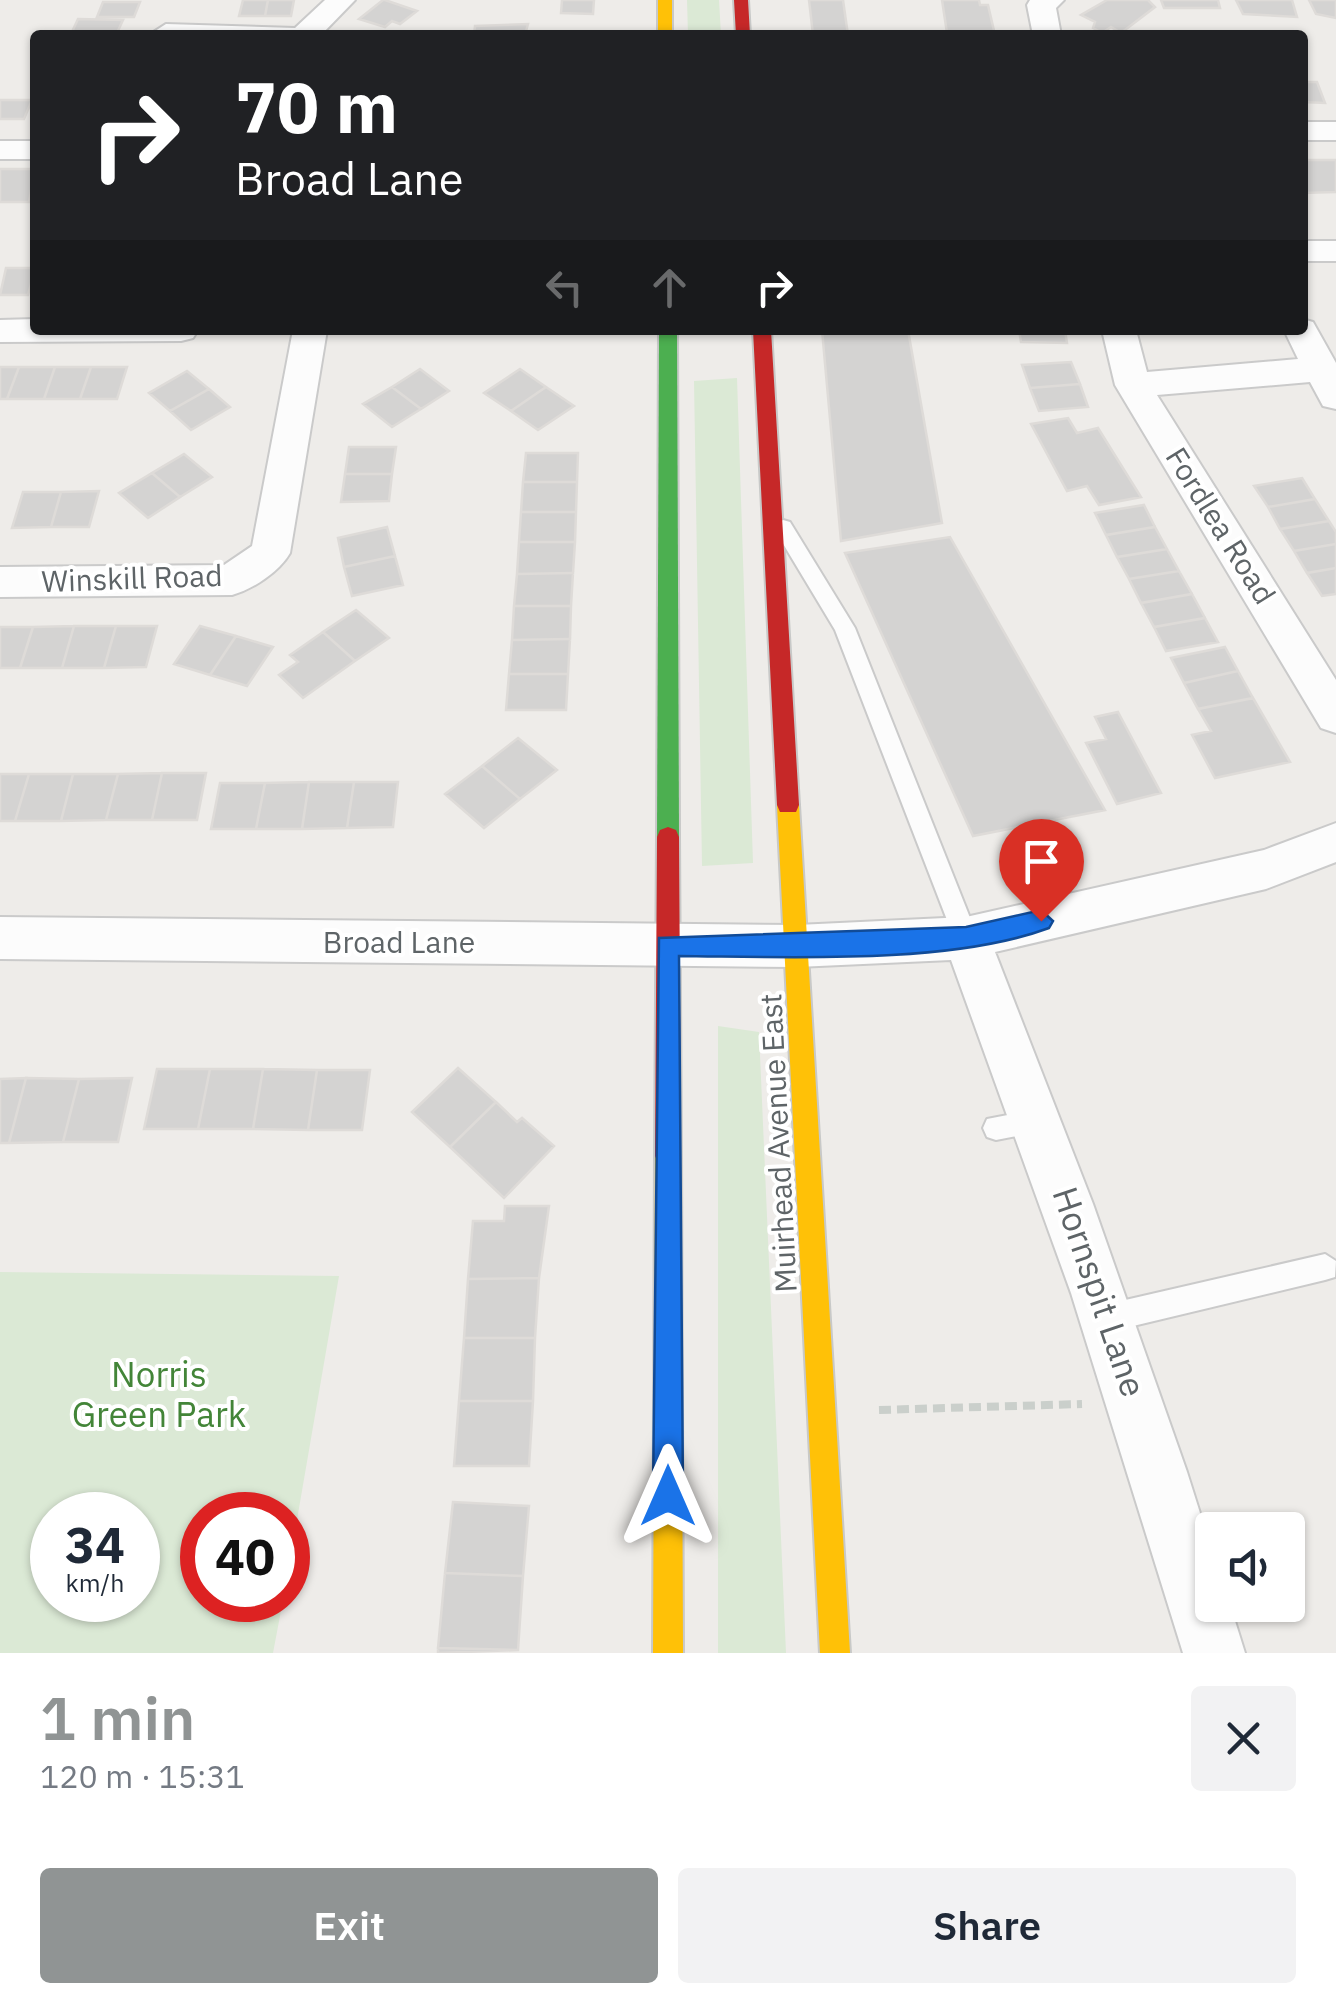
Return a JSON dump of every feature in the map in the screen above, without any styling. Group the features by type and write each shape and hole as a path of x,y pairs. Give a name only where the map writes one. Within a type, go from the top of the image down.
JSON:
{"street":[{"path":"309,30 341,0"},
{"path":"665,0 665,30"},
{"path":"741,0 743,30"},
{"path":"1046,30 1041,5 1050,0"},
{"path":"173,30 216,18 268,30"},
{"path":"1308,131 1336,132"},
{"path":"0,150 30,150"},
{"path":"1308,251 1336,251"},
{"path":"0,331 30,331"},
{"name":"Winskill Road","path":"0,582 232,580 255,567 270,553 309,335"},
{"path":"668,335 668,1653"},
{"name":"Muirhead Avenue East","path":"762,335 835,1653"},
{"name":"Fordlea Road","path":"1120,335 1133,385 1336,716"},
{"path":"1133,385 1328,383 1304,335"},
{"name":"Broad Lane","path":"0,938 797,946 966,938 1266,869 1336,842"},
{"name":"Hornspit Lane","path":"966,938 1018,1124 1108,1318 1138,1402 1214,1653"}],"lane":[{"path":"773,511 845,628 966,938"},
{"path":"1108,1318 1326,1267"}],"path":[{"path":"824,1411 1138,1402"}],"green space":[{"path":"687,0 719,0 721,30 688,30"},
{"path":"737,378 753,863 702,866 694,381"},
{"path":"718,1026 759,1032 786,1653 718,1653"},
{"name":"Norris Green Park","path":"0,1272 339,1276 302,1492 180,1492 180,1622 279,1622 273,1653 0,1653"}],"building":[{"path":"243,0 268,0 265,16 239,16"},
{"path":"268,0 294,0 291,16 265,16"},
{"path":"383,0 417,11 400,24 392,21 385,27 359,19"},
{"path":"562,0 594,0 593,14 561,13"},
{"path":"809,0 843,0 847,30 812,30"},
{"path":"942,0 979,0 980,5 988,5 994,30 947,30"},
{"path":"1107,0 1148,0 1155,7 1125,30 1097,30 1093,28 1095,22 1081,15"},
{"path":"1161,0 1218,0 1220,8 1164,8"},
{"path":"1236,0 1292,0 1297,17 1243,14"},
{"path":"1309,0 1336,0 1336,18 1316,14"},
{"path":"103,2 140,2 134,17 97,17"},
{"path":"78,19 123,20 118,30 73,30"},
{"path":"528,24 526,30 475,30 475,26"},
{"path":"1308,82 1317,82 1325,103 1308,102"},
{"path":"0,100 30,100 24,119 0,119"},
{"path":"1308,160 1336,160 1336,192 1308,193"},
{"path":"0,169 30,169 29,202 0,202"},
{"path":"6,268 30,268 28,295 0,295"},
{"path":"822,335 909,335 942,523 841,541"},
{"path":"1020,335 1066,335 1067,343 1021,342"},
{"path":"1071,362 1080,384 1030,388 1022,365"},
{"path":"0,367 19,367 7,399 0,399"},
{"path":"19,367 55,367 44,399 7,399"},
{"path":"55,367 91,367 80,399 44,399"},
{"path":"91,367 127,367 117,399 80,399"},
{"path":"420,369 449,391 421,409 392,387"},
{"path":"520,369 546,387 511,411 484,393"},
{"path":"187,371 209,389 170,411 149,393"},
{"path":"1080,384 1088,407 1039,411 1030,388"},
{"path":"392,387 421,409 392,427 363,404"},
{"path":"546,387 574,406 538,430 511,411"},
{"path":"209,389 230,407 191,430 170,411"},
{"path":"1068,418 1077,433 1098,428 1141,497 1099,505 1087,486 1067,491 1031,424"},
{"path":"349,447 396,447 392,474 345,474"},
{"path":"526,453 578,453 577,482 523,482"},
{"path":"184,454 212,477 180,497 152,473"},
{"path":"152,473 180,497 148,518 119,493"},
{"path":"345,474 392,474 389,501 341,502"},
{"path":"1302,478 1315,499 1268,507 1254,486"},
{"path":"523,482 577,482 576,512 521,512"},
{"path":"99,491 89,527 51,527 61,492"},
{"path":"23,492 61,492 51,527 12,528"},
{"path":"1315,499 1329,521 1280,529 1268,507"},
{"path":"1144,505 1155,527 1106,535 1095,513"},
{"path":"521,512 576,512 575,542 519,542"},
{"path":"1329,521 1336,532 1336,544 1294,551 1280,529"},
{"path":"387,527 395,556 344,567 338,538"},
{"path":"1155,527 1167,549 1117,557 1106,535"},
{"path":"950,537 1105,810 973,836 845,553"},
{"path":"519,542 575,542 573,573 517,574"},
{"path":"1336,544 1336,568 1307,573 1294,551"},
{"path":"1167,549 1179,571 1129,579 1117,557"},
{"path":"395,556 403,585 352,596 344,567"},
{"path":"1336,568 1336,594 1322,596 1307,573"},
{"path":"1179,571 1192,594 1141,603 1129,579"},
{"path":"573,573 571,606 514,606 517,574"},
{"path":"1192,594 1205,618 1154,627 1141,603"},
{"path":"514,606 571,606 570,639 512,640"},
{"path":"356,610 389,638 355,661 323,632"},
{"path":"1205,618 1218,642 1166,651 1154,627"},
{"path":"74,626 62,668 20,668 33,627"},
{"path":"74,626 116,626 104,668 62,668"},
{"path":"116,626 157,626 146,667 104,668"},
{"path":"200,626 236,636 210,675 174,664"},
{"path":"0,627 33,627 20,668 0,668"},
{"path":"323,632 355,661 303,698 279,675 298,662 290,655"},
{"path":"236,636 273,647 247,686 210,675"},
{"path":"570,639 568,674 509,674 512,640"},
{"path":"1225,647 1238,671 1184,683 1171,658"},
{"path":"1238,671 1253,698 1198,709 1184,683"},
{"path":"509,674 568,674 566,710 506,710"},
{"path":"1253,698 1290,762 1215,778 1192,735 1211,731 1198,709"},
{"path":"1118,712 1161,793 1117,804 1086,743 1106,739 1095,717"},
{"path":"518,738 557,770 520,799 482,766"},
{"path":"482,766 520,799 484,828 445,794"},
{"path":"162,773 206,773 197,820 152,820"},
{"path":"162,773 152,820 106,820 118,774"},
{"path":"0,774 29,774 15,821 0,821"},
{"path":"29,774 73,774 61,821 15,821"},
{"path":"73,774 118,774 106,820 61,821"},
{"path":"309,782 302,829 256,829 265,783"},
{"path":"309,782 354,782 347,828 302,829"},
{"path":"354,782 398,782 393,827 347,828"},
{"path":"220,783 265,783 256,829 211,829"},
{"path":"458,1068 496,1102 450,1147 412,1112"},
{"path":"157,1069 210,1069 198,1129 144,1129"},
{"path":"210,1069 263,1069 253,1129 198,1129"},
{"path":"263,1069 317,1070 308,1130 253,1129"},
{"path":"317,1070 370,1070 362,1130 308,1130"},
{"path":"26,1078 79,1079 63,1142 9,1143"},
{"path":"26,1078 9,1143 0,1143 0,1079"},
{"path":"132,1078 118,1142 63,1142 79,1079"},
{"path":"496,1102 517,1122 522,1118 554,1146 504,1198 450,1147"},
{"path":"505,1206 549,1206 539,1278 468,1279 473,1221 504,1221"},
{"path":"539,1278 535,1338 464,1338 468,1279"},
{"path":"464,1338 535,1338 533,1401 459,1401"},
{"path":"459,1401 533,1401 529,1466 454,1466"},
{"path":"453,1502 529,1506 523,1576 445,1573"},
{"path":"445,1573 523,1576 518,1650 438,1648"},
{"path":"438,1648 518,1650 438,1653"}],"traffic: fast":[{"path":"668,335 668,837"}],"traffic: slow":[{"path":"665,0 665,30"},
{"path":"788,805 835,1653"},
{"path":"668,1156 668,1653"}],"traffic: jam":[{"path":"741,0 743,30"},
{"path":"762,335 788,805"},
{"path":"668,837 668,1156"}],"route":[{"path":"668,1496 667,945 797,946 966,938 1041,921"}]}
